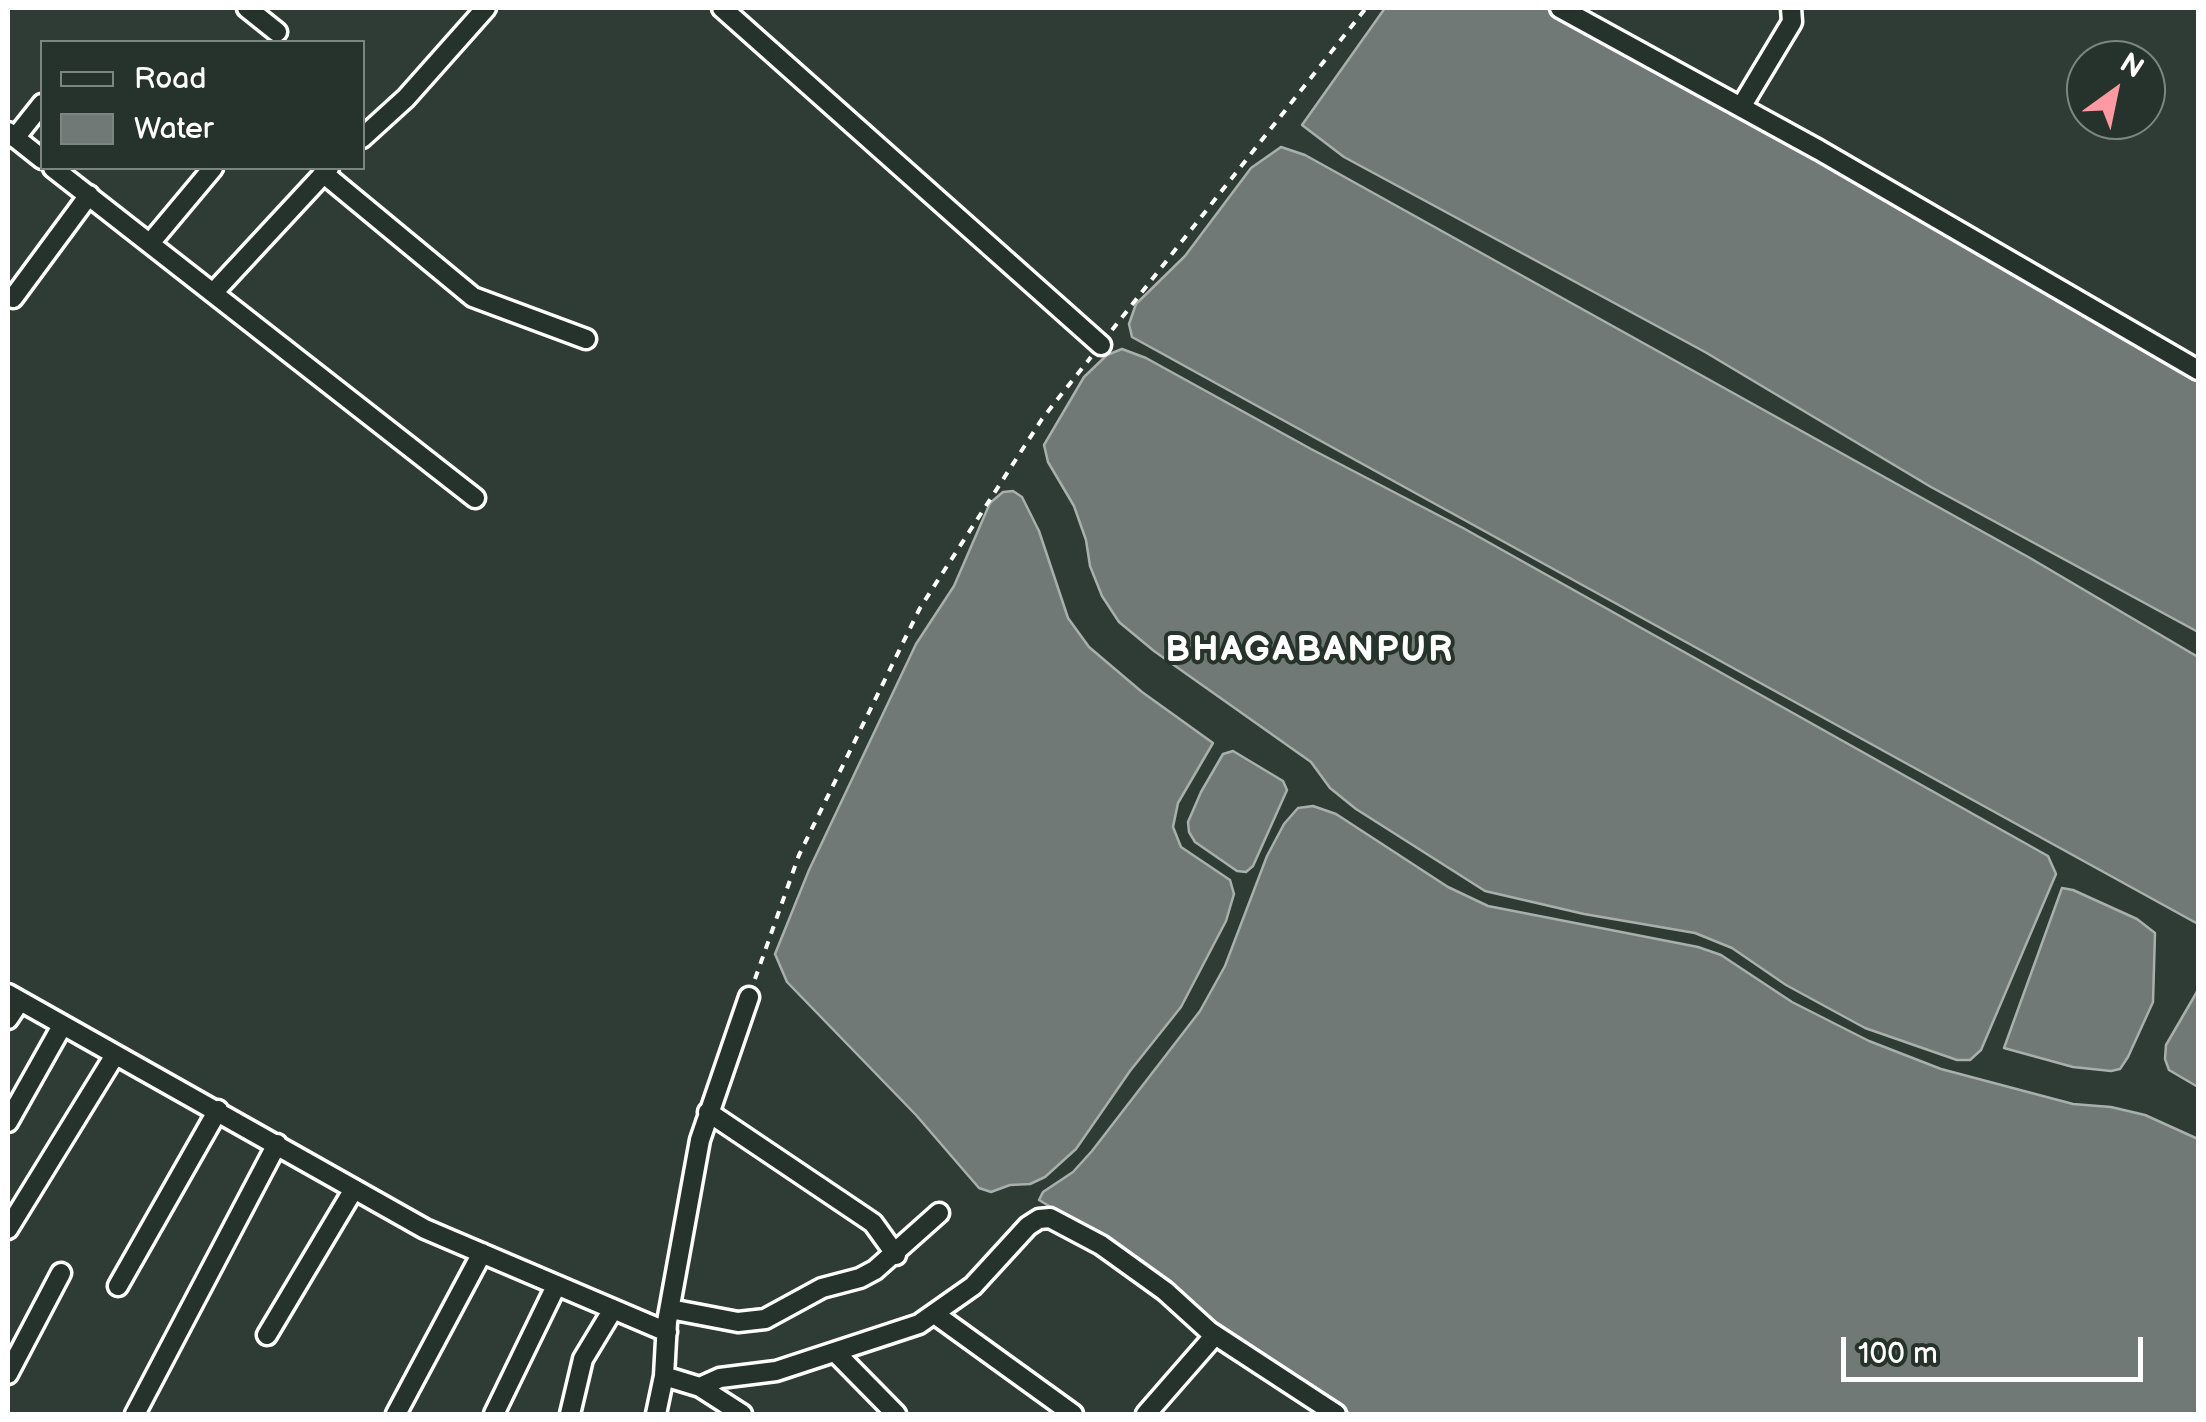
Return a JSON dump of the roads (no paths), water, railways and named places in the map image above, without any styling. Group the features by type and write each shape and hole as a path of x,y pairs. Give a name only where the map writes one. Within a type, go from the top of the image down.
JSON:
{"street":[{"path":"247,8 278,32"},
{"path":"365,135 406,98 486,8"},
{"path":"722,8 1100,344"},
{"path":"1560,8 2198,370"},
{"path":"1741,108 1792,22 1790,8"},
{"path":"40,106 11,135 40,157"},
{"path":"56,170 475,498"},
{"path":"151,242 211,170"},
{"path":"213,293 326,170 473,297 586,339"},
{"path":"13,298 88,195"},
{"path":"8,1019 14,997 425,1229 666,1332"},
{"path":"656,1414 664,1376 666,1332 708,1112 748,997"},
{"path":"8,1122 62,1026"},
{"path":"8,1229 115,1055"},
{"path":"118,1286 218,1110"},
{"path":"708,1112 873,1223 896,1255"},
{"path":"135,1414 277,1144"},
{"path":"268,1335 354,1190"},
{"path":"670,1309 752,1323 822,1288 860,1278 896,1255 940,1213"},
{"path":"700,1387 720,1378 776,1371 906,1330 936,1315 973,1286 1028,1226 1050,1218 1101,1245 1165,1291 1215,1335 1336,1414"},
{"path":"396,1414 482,1254"},
{"path":"8,1374 61,1273"},
{"path":"494,1414 556,1286"},
{"path":"570,1414 583,1359 612,1310"},
{"path":"936,1315 1073,1414"},
{"path":"1146,1414 1215,1335"},
{"path":"836,1353 896,1414"},
{"path":"664,1376 700,1387 742,1414"}],"water":[{"path":"1385,8 1546,8 1777,132 2198,370 2198,632 1931,487 1705,352 1344,157 1302,125"},
{"path":"1281,147 1305,155 2030,558 2198,657 2198,924 1132,337 1129,324 1136,304 1185,256 1251,168"},
{"path":"1122,349 1146,358 1463,528 2048,856 2056,874 1981,1050 1970,1060 1957,1060 1865,1028 1786,985 1732,948 1695,933 1584,914 1485,891 1356,809 1330,788 1311,762 1154,651 1119,622 1102,596 1074,506 1048,462 1044,445 1084,377 1107,355"},
{"path":"1013,491 1022,497 1039,531 1068,618 1089,647 1142,692 1213,743 1178,803 1173,827 1181,847 1230,880 1234,894 1226,921 1181,1007 1076,1149 1045,1177 991,1192 979,1188 916,1115 787,982 775,954 809,870 916,644 954,586 990,503 1003,492"},
{"path":"1233,751 1283,781 1287,790 1253,866 1246,872 1237,871 1195,842 1189,832 1188,822 1201,792 1223,754"},
{"path":"1313,806 1336,814 1448,887 1488,906 1698,947 1721,955 1792,1002 1869,1041 1941,1069 2073,1104 2145,1115 2198,1139 2198,1414 1351,1414 1218,1331 1087,1229 1039,1200 1043,1192 1073,1172 1092,1151 1200,1011 1225,966 1267,856 1284,824 1298,808"},
{"path":"2062,888 2137,919 2155,933 2153,1002 2120,1069 2073,1067 2004,1048"},
{"path":"2198,990 2198,1087 2169,1070 2165,1059 2166,1045"}],"district":[{"name":"BHAGABANPUR","path":"1310,652"}]}
